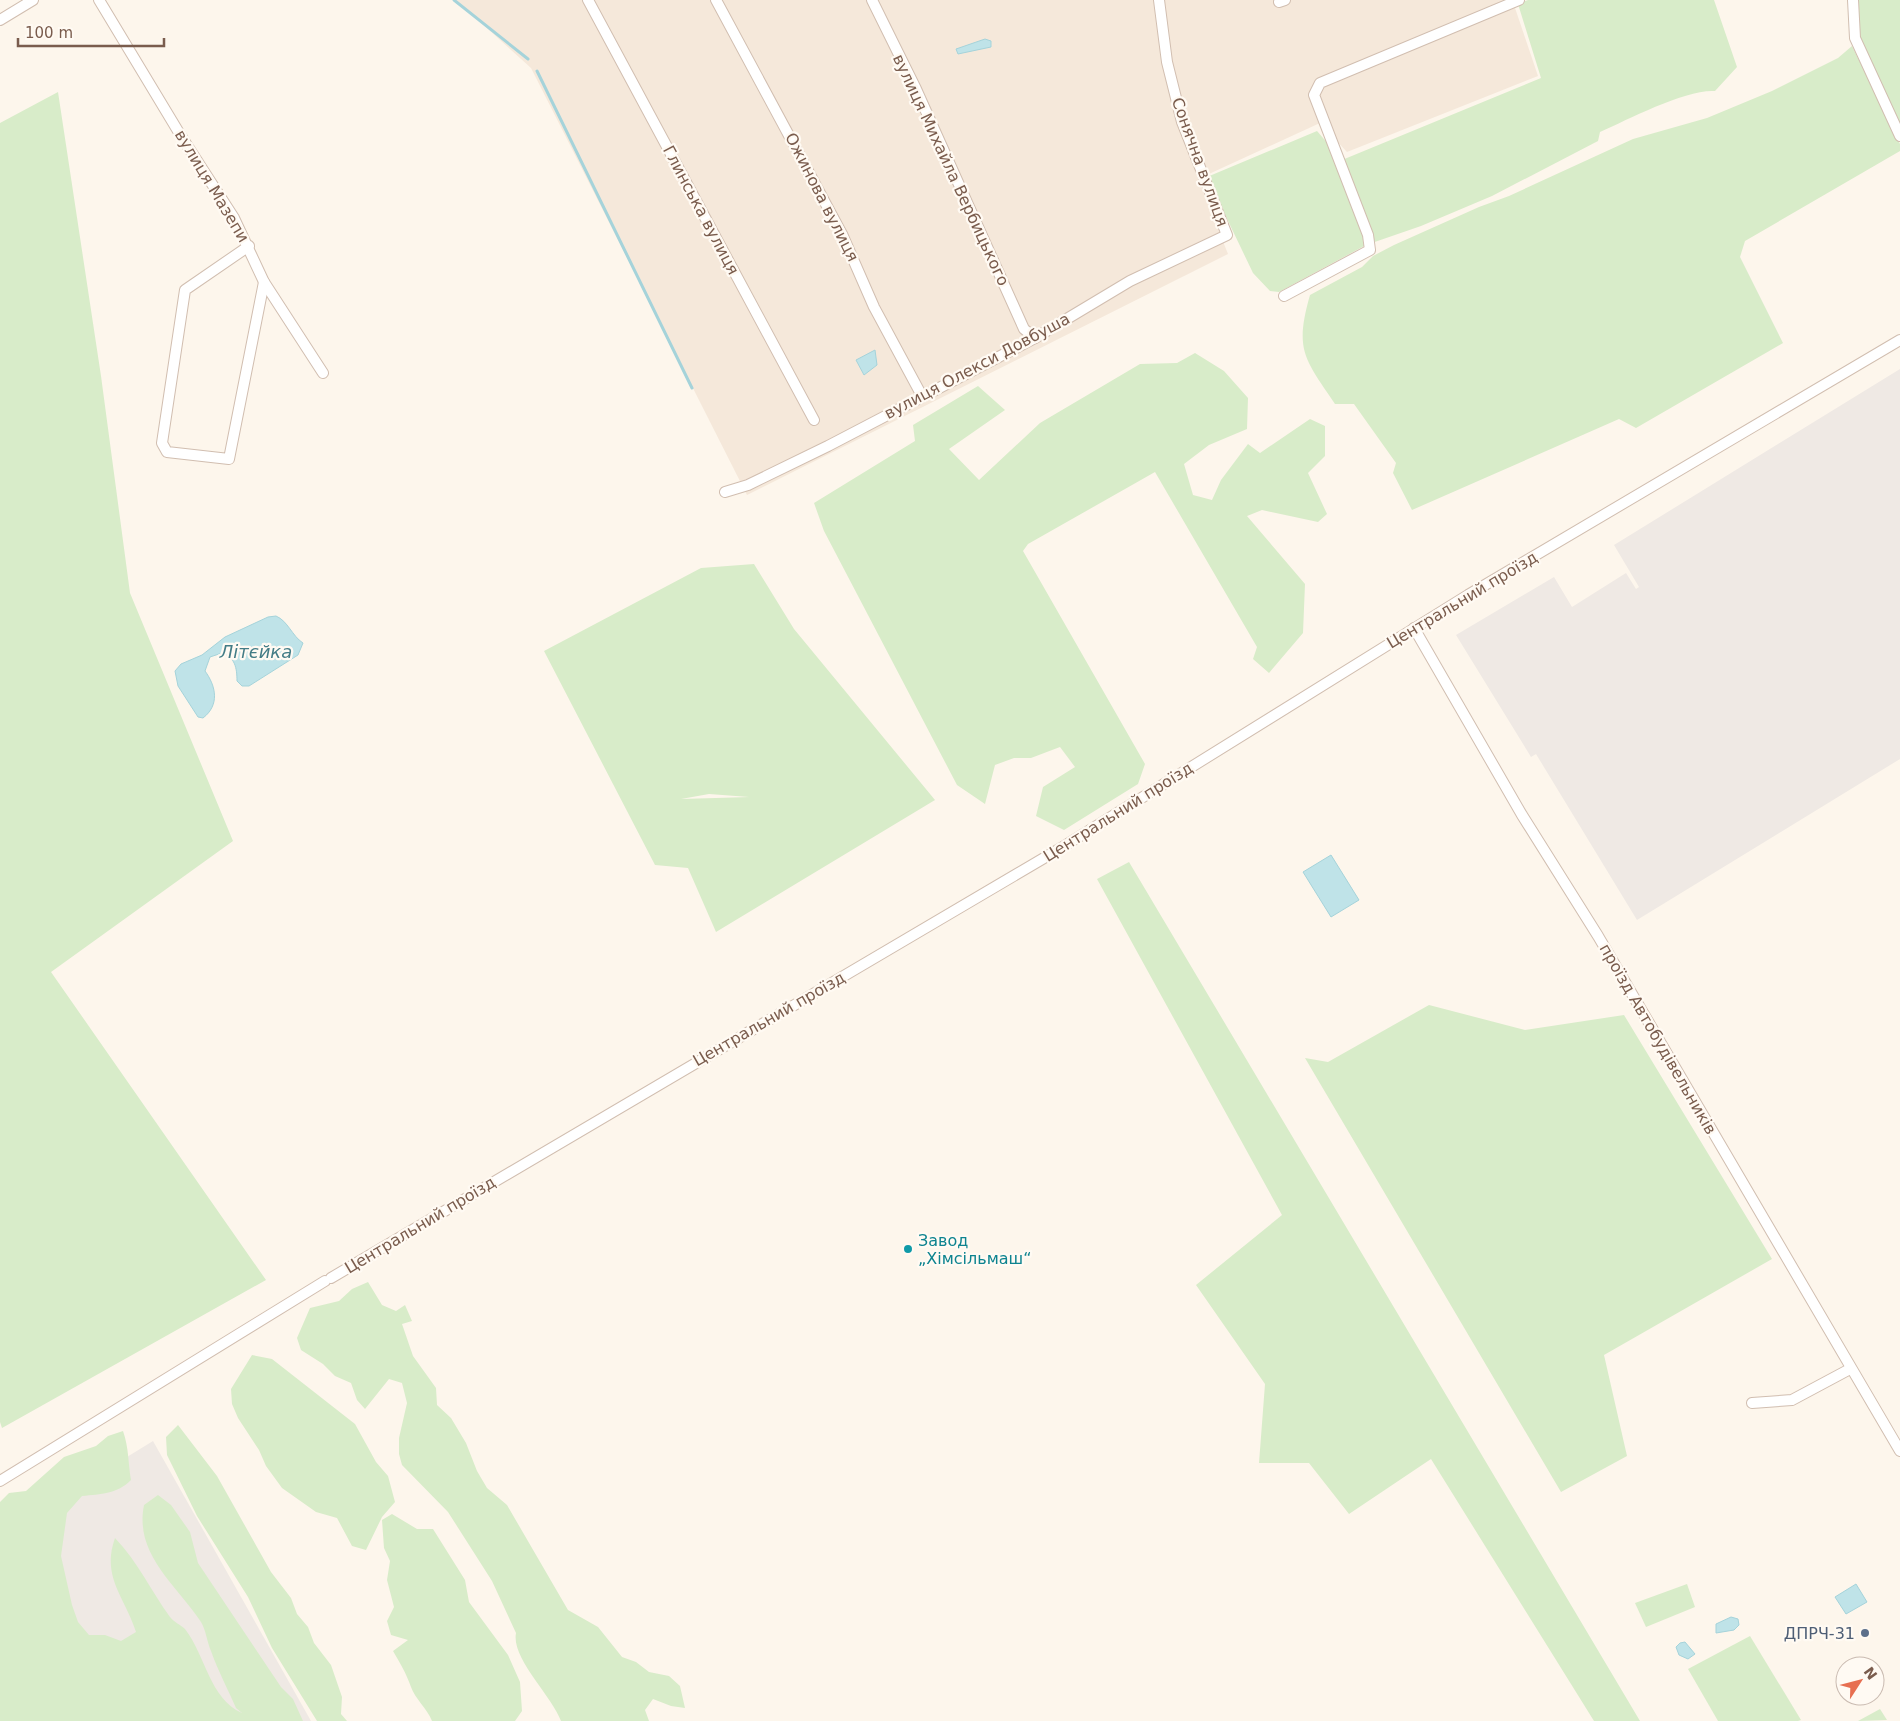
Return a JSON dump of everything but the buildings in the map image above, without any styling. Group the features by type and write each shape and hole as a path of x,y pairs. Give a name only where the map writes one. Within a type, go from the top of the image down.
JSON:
{"street":[{"path":"0,20 33,0"},
{"name":"вулиця Мазепи","path":"99,0 181,136 234,218 264,282 323,373"},
{"name":"Глинська вулиця","path":"588,0 814,420"},
{"name":"Ожинова вулиця","path":"716,0 842,234 874,306 922,396"},
{"name":"вулиця Михайла Вербицького","path":"872,0 920,98 1024,328 1035,338"},
{"name":"Сонячна вулиця","path":"1159,0 1167,62 1178,107 1192,150 1227,235"},
{"path":"1284,296 1366,254 1370,250 1368,235 1314,95 1315,88 1320,83 1519,0"},
{"path":"1853,0 1855,38 1900,136"},
{"name":"вулиця Олекси Довбуша","path":"725,492 748,485 828,446 1035,338 1130,281 1227,235"},
{"path":"248,246 185,290 162,443 167,452 229,459 264,282"},
{"name":"Центральний проїзд","path":"0,1480 328,1280 1061,848 1414,628 1900,340"},
{"name":"проїзд Автобудівельників","path":"1414,628 1522,814 1598,936 1850,1369 1900,1451"},
{"path":"1752,1403 1792,1400 1850,1369"}],"shaded area":[{"path":"456,0 1519,0 1513,2 1538,76 1347,152 1320,123 1198,179 1228,254 747,495 531,68"},
{"path":"1900,369 1900,759 1637,920 1536,754 1531,757 1456,635 1554,577 1572,607 1626,573 1636,589 1639,587 1614,545"},
{"path":"153,1441 311,1721 99,1721 0,1535"}],"green space":[{"path":"1528,0 1714,0 1737,67 1715,91 1689,95 1641,113 1600,132 1598,141 1492,196 1421,226 1366,245 1279,292 1270,291 1253,273 1207,177 1317,131 1342,160 1541,78 1518,4"},
{"path":"1857,0 1900,0 1900,129 1858,38"},
{"path":"1852,46 1900,144 1900,151 1745,241 1740,257 1783,343 1636,428 1619,419 1412,510 1393,473 1396,463 1354,404 1335,404 1310,365 1305,354 1303,329 1310,295 1362,267 1373,256 1394,245 1479,207 1509,196 1633,139 1707,118 1772,91 1838,58"},
{"path":"58,92 101,376 130,593 233,841 51,972 266,1280 2,1428 0,1422 0,123"},
{"path":"1195,353 1224,371 1248,398 1247,429 1209,445 1184,464 1193,495 1212,500 1221,480 1248,444 1260,453 1310,419 1325,426 1325,456 1308,473 1327,514 1318,522 1262,510 1247,516 1305,584 1303,633 1269,673 1253,659 1257,647 1155,472 1028,544 1023,551 1145,764 1138,784 1064,830 1036,816 1043,787 1075,767 1060,747 1031,758 1014,758 995,765 985,804 957,785 824,531 814,503 915,441 913,425 978,386 1005,410 949,449 979,480 1040,423 1140,364 1177,363"},
{"path":"754,564 794,629 935,800 716,932 688,868 655,865 544,651 701,568","holes":["709,794 750,797 681,799"]},
{"path":"1129,862 1640,1721 1594,1721 1431,1459 1349,1514 1309,1463 1259,1463 1265,1384 1196,1285 1282,1215 1097,879"},
{"path":"1429,1005 1525,1030 1624,1015 1772,1259 1604,1355 1627,1456 1561,1492 1305,1058 1328,1062"},
{"path":"368,1282 382,1305 396,1311 405,1305 412,1321 402,1324 413,1356 436,1388 437,1405 451,1418 466,1443 477,1471 487,1488 507,1505 568,1610 598,1627 622,1657 636,1662 649,1672 669,1676 680,1686 685,1708 671,1706 653,1699 645,1710 649,1721 561,1721 520,1654 516,1643 516,1633 492,1581 448,1512 402,1465 399,1454 399,1438 407,1403 402,1383 389,1379 365,1409 357,1400 351,1383 335,1376 323,1364 301,1350 297,1338 310,1308 339,1301 352,1289"},
{"path":"252,1355 272,1359 355,1424 376,1462 388,1476 395,1502 382,1517 366,1550 352,1546 337,1518 316,1512 282,1488 266,1466 259,1450 238,1418 232,1404 231,1389"},
{"path":"178,1425 217,1476 271,1572 291,1598 297,1614 308,1627 314,1643 331,1665 342,1697 341,1714 347,1721 317,1721 272,1648 248,1597 197,1516 167,1455 166,1437"},
{"path":"123,1431 131,1480 114,1491 82,1496 67,1513 61,1556 72,1605 78,1622 89,1635 105,1635 121,1641 136,1632 113,1576 111,1552 115,1538 138,1567 170,1617 185,1629 222,1697 242,1713 236,1708 220,1673 201,1622 160,1568 151,1554 145,1539 143,1523 144,1505 158,1495 171,1505 190,1532 198,1563 281,1687 293,1699 303,1721 0,1721 0,1502 9,1493 26,1491 64,1457 96,1446 108,1436"},
{"path":"392,1514 417,1529 433,1529 465,1580 469,1602 508,1655 520,1682 522,1711 515,1721 432,1721 415,1696 393,1651 408,1640 391,1635 387,1621 394,1607 387,1580 390,1561 384,1548 382,1520"},
{"path":"1687,1584 1695,1607 1646,1627 1635,1603"},
{"path":"1750,1636 1801,1720 1718,1721 1688,1669"},
{"path":"1880,1709 1887,1720 1858,1721"}],"water":[{"path":"985,39 991,41 991,47 958,54 956,49"},
{"path":"875,350 877,365 864,375 856,360"},
{"name":"Літєйка","path":"276,616 284,621 303,643 298,655 249,686 242,686 237,681 236,667 230,657 222,653 210,657 205,671 214,689 214,701 212,707 203,718 198,717 178,686 175,671 181,664 202,655 225,637 268,617"},
{"path":"1331,855 1359,900 1331,917 1303,872"},
{"path":"1856,1584 1867,1602 1846,1614 1835,1597"},
{"path":"1731,1617 1738,1619 1739,1625 1734,1630 1716,1633 1716,1624"},
{"path":"1685,1642 1695,1654 1688,1659 1679,1655 1676,1647 1680,1643"}],"waterway":[{"path":"454,0 528,59"},
{"path":"537,71 692,388"}],"place":[{"name":"Завод „Хімсільмаш“","path":"908,1249"},
{"name":"ДПРЧ-31","path":"1865,1633"}]}
